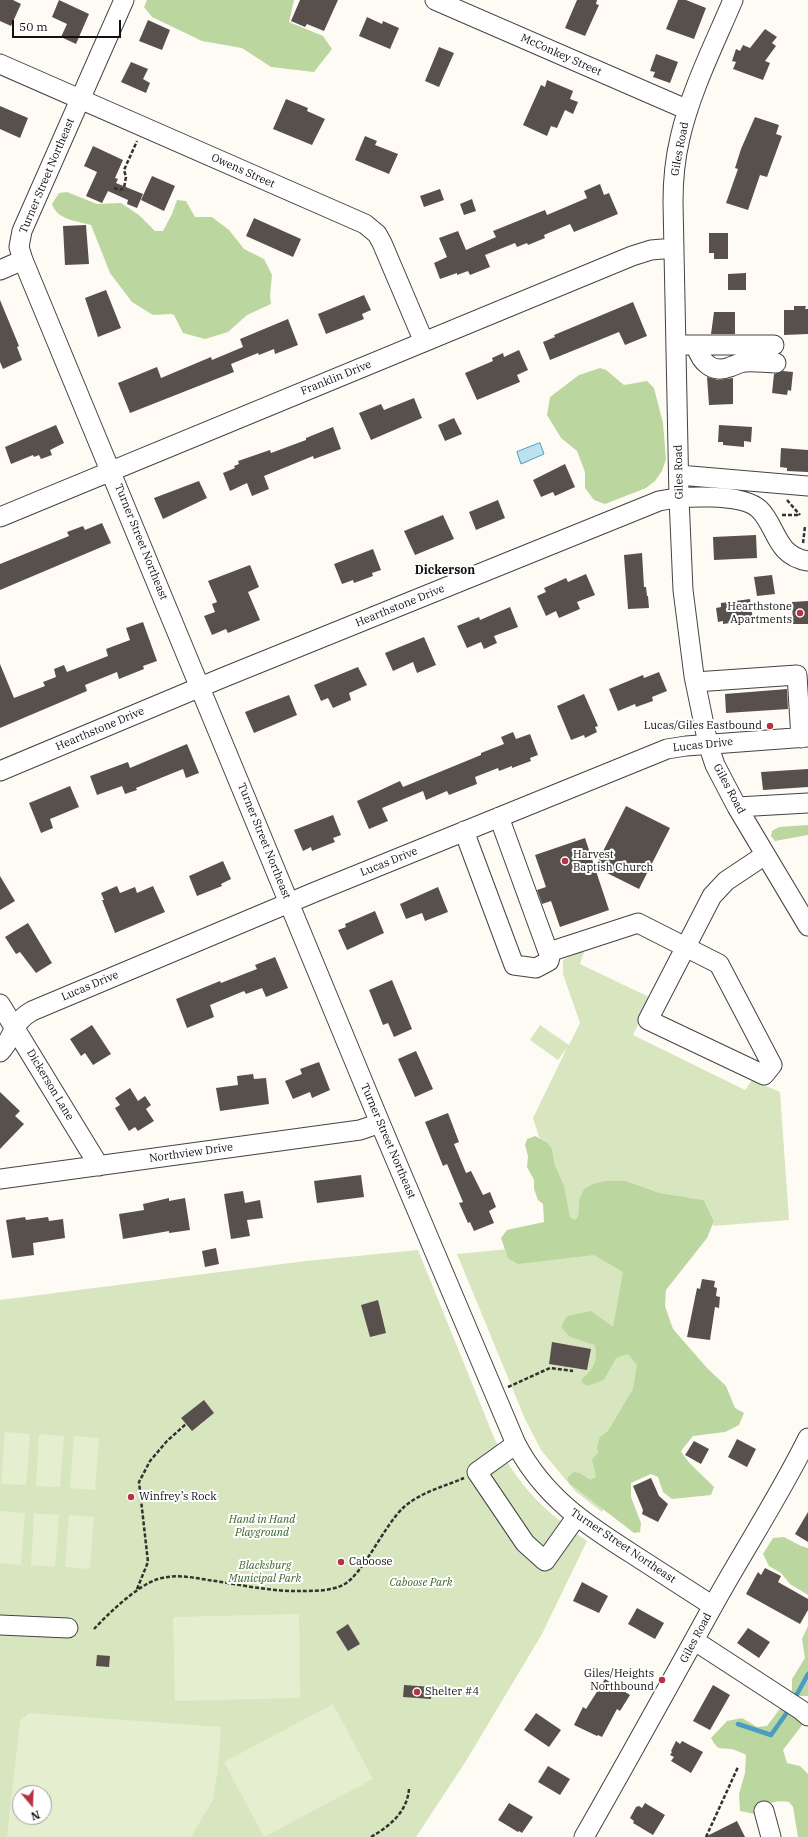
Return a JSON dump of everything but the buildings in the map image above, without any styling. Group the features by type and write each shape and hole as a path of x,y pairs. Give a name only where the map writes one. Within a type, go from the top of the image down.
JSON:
{"street":[{"name":"Turner Street Northeast","path":"124,0 22,231 19,247 23,260 112,471 380,1123 516,1444 533,1472 549,1492 577,1516 713,1606"},
{"name":"McConkey Street","path":"435,0 688,110"},
{"name":"Giles Road","path":"733,0 688,110 678,144 674,175 679,498 683,590 696,682 708,744 715,765 737,807 808,926"},
{"name":"Owens Street","path":"0,64 79,100 365,224 376,234 382,243 424,342"},
{"name":"Franklin Drive","path":"0,517 641,252 674,248"},
{"path":"0,270 23,260"},
{"path":"676,345 774,345"},
{"path":"734,345 743,362"},
{"path":"696,346 702,361 705,364 718,369 729,368 743,362 776,363"},
{"path":"679,475 808,486"},
{"name":"Hearthstone Drive","path":"0,771 200,687 645,506 679,498 710,497 753,505 760,509 783,547 793,556 805,553"},
{"path":"696,682 797,675 804,738"},
{"name":"Lucas Drive","path":"0,1052 10,1040 14,1026 21,1018 32,1011 464,831 667,749 708,744 804,738"},
{"path":"737,807 808,803"},
{"path":"464,831 514,965 536,968 549,961 549,952 499,817"},
{"path":"549,952 638,923 686,947 719,964 772,1065 764,1075 648,1020 686,947 712,896 726,881 765,855"},
{"name":"Dickerson Lane","path":"0,1004 99,1166"},
{"name":"Northview Drive","path":"0,1179 360,1130 380,1123"},
{"name":"Giles Road","path":"584,1837 695,1641 713,1606 766,1516 808,1438"},
{"path":"516,1444 477,1472 525,1543 545,1561 577,1516"},
{"path":"0,1625 68,1628"},
{"path":"695,1641 808,1716"},
{"path":"764,1811 771,1837"}],"path":[{"path":"114,188 120,190 124,188 126,177 124,170 142,127"},
{"path":"783,496 800,515 784,514"},
{"path":"805,526 805,553"},
{"path":"507,1388 550,1368 573,1371"},
{"path":"137,1590 148,1562 139,1482 150,1461 167,1441 186,1424"},
{"path":"94,1629 106,1616 137,1590 156,1579 177,1575 290,1592 316,1591 343,1585 354,1576 376,1542 403,1508 420,1496 459,1480"},
{"path":"706,1837 738,1767"},
{"path":"371,1837 382,1830 399,1815 408,1800 409,1789"}],"green space":[{"path":"147,0 294,0 289,22 323,36 332,49 314,72 271,67 242,48 202,41 152,17 144,7"},
{"path":"67,192 97,204 121,203 139,215 155,231 163,231 172,214 177,200 186,201 195,217 212,217 229,230 244,249 264,259 272,275 270,295 271,304 247,315 228,332 205,339 183,333 174,315 153,315 132,302 110,273 91,225 68,219 58,213 52,204 59,193"},
{"path":"600,368 606,370 624,385 647,381 654,388 663,423 666,459 662,471 655,481 646,488 605,504 594,500 585,488 585,472 577,451 561,438 547,415 550,397 579,375"},
{"path":"808,825 808,835 775,841 771,836 772,831 779,827"},
{"path":"581,951 584,952 580,964 651,998 633,1035 745,1090 752,1080 780,1092 789,1220 713,1226 714,1220 704,1200 660,1193 626,1181 579,1200 578,1216 575,1220 570,1217 564,1185 555,1165 552,1149 547,1142 539,1137 533,1118 567,1048 558,1060 530,1040 540,1025 569,1045 580,1023 563,974 563,960"},
{"path":"535,1136 547,1142 552,1149 555,1165 564,1185 570,1217 575,1220 578,1216 579,1200 584,1189 593,1184 605,1181 626,1181 660,1193 704,1200 714,1221 707,1238 666,1290 665,1306 673,1329 707,1368 726,1386 735,1408 744,1413 739,1425 725,1432 693,1436 681,1451 691,1465 714,1487 711,1495 672,1499 663,1492 658,1477 651,1474 631,1483 631,1497 641,1523 640,1532 634,1533 569,1483 567,1478 574,1472 580,1473 590,1480 596,1477 592,1459 598,1453 597,1446 600,1437 608,1431 633,1389 637,1365 628,1354 616,1358 604,1380 587,1386 582,1382 582,1379 590,1372 594,1364 596,1356 595,1345 570,1337 561,1327 567,1316 591,1311 613,1327 623,1272 594,1255 518,1264 508,1258 501,1238 507,1230 544,1222 543,1204 538,1200 534,1189 534,1180 527,1167 528,1156 525,1145 527,1139"},
{"path":"663,1234 645,1346 674,1353 602,1512 575,1491 541,1450 525,1419 457,1254"},
{"name":"Blacksburg Municipal Park","path":"418,1250 495,1440 504,1457 523,1485 534,1497 558,1519 587,1541 542,1634 466,1761 416,1837 0,1837 0,1300 306,1261"},
{"path":"5,1432 30,1434 26,1485 1,1484"},
{"path":"39,1434 64,1436 60,1487 36,1486"},
{"path":"74,1436 99,1438 95,1490 70,1488"},
{"path":"0,1511 25,1513 21,1565 0,1563"},
{"path":"34,1513 59,1515 55,1567 31,1565"},
{"path":"69,1515 94,1517 90,1569 65,1567"},
{"path":"784,1537 808,1548 808,1595 790,1584 781,1573 769,1566 763,1554 773,1538"},
{"path":"299,1614 300,1698 175,1701 173,1617"},
{"path":"808,1626 808,1696 801,1696 792,1691 792,1679 805,1658 802,1639"},
{"path":"333,1704 373,1779 264,1837 224,1762"},
{"path":"782,1706 798,1714 803,1724 783,1750 787,1763 800,1766 808,1774 808,1837 798,1837 793,1807 789,1802 778,1801 770,1803 755,1814 740,1811 739,1794 745,1773 746,1755 733,1749 719,1748 715,1745 711,1738 727,1721 742,1718 757,1727 767,1726"},
{"path":"29,1713 221,1727 218,1769 213,1800 191,1837 7,1837 12,1792 12,1825 52,1825 52,1785 13,1785 20,1721"}],"water":[{"path":"540,443 544,454 521,464 517,452"}],"waterway":[{"path":"796,1696 808,1674"},
{"path":"738,1724 771,1735 788,1711"}],"place":[{"name":"Hearthstone Apartments","path":"800,613"},
{"name":"Lucas/Giles Eastbound","path":"770,726"},
{"name":"Harvest Baptish Church","path":"565,861"},
{"name":"Winfrey’s Rock","path":"131,1497"},
{"name":"Caboose","path":"341,1562"},
{"name":"Giles/Heights Northbound","path":"662,1680"},
{"name":"Shelter #4","path":"417,1692"}],"district":[{"name":"Dickerson","path":"445,571"}],"park label":[{"name":"Hand in Hand Playground","path":"262,1526"},
{"name":"Caboose Park","path":"421,1583"}]}
